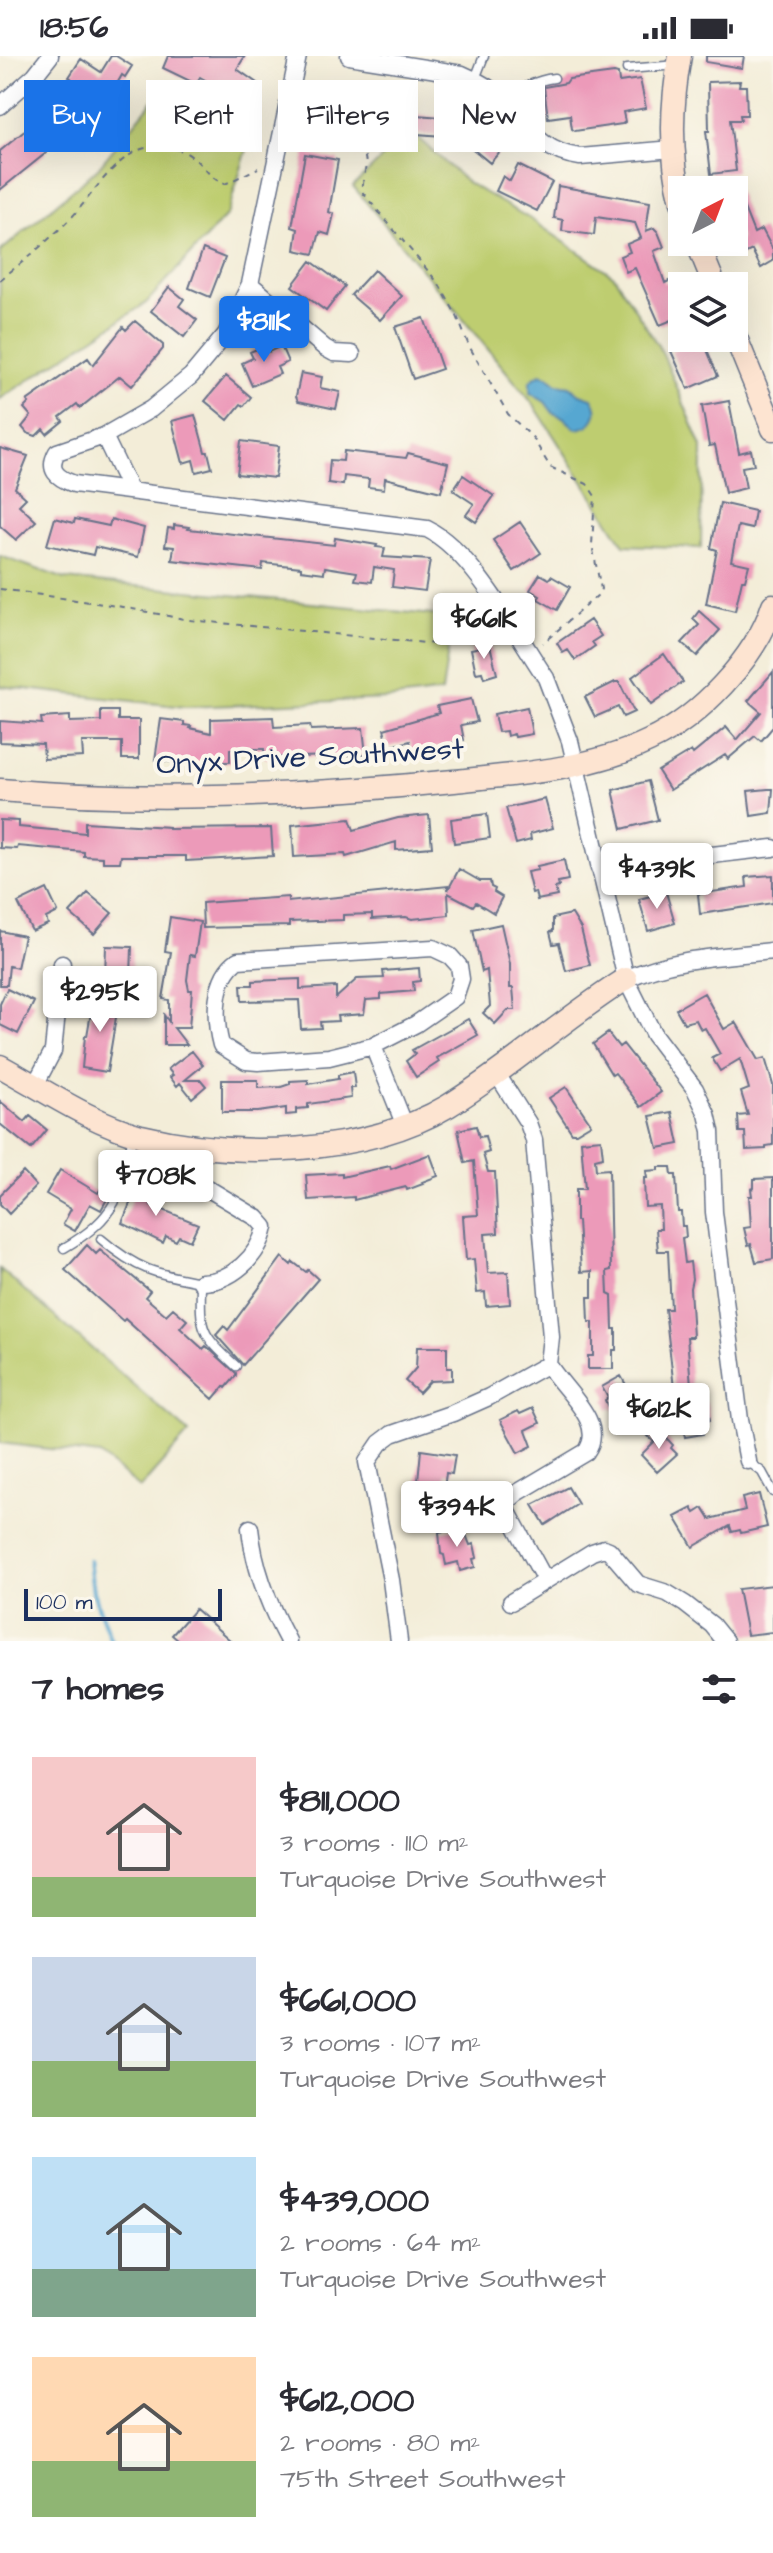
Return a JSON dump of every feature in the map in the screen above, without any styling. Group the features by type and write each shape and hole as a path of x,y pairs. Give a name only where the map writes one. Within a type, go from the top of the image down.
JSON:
{"street":[{"path":"0,106 35,75 50,56"},
{"path":"293,80 298,56"},
{"path":"349,56 462,74 474,80"},
{"path":"678,176 671,117 679,61"},
{"path":"545,144 580,157 673,149"},
{"path":"278,152 250,284 226,334 204,362 151,409 104,436 57,452 52,462 53,471 60,479 74,484 427,529 452,544 514,630 553,694 564,721 626,979 654,1035 695,1089 707,1114 711,1131 714,1212 748,1461"},
{"path":"250,284 325,348 334,353 352,354"},
{"path":"742,352 773,429"},
{"path":"104,436 130,490"},
{"name":"Onyx Drive Southwest","path":"0,790 142,796 288,795 482,778 575,766 623,753 653,740 698,710 750,650 763,631 773,605"},
{"path":"599,868 773,848"},
{"path":"433,948 450,956 459,966 461,979 450,1003 373,1046 329,1057 280,1062 246,1061 233,1055 219,1040 217,1011 220,982 231,965 248,958 433,948"},
{"path":"0,1066 93,1118 133,1133 169,1141 218,1147 288,1149 365,1138 405,1126 445,1108 497,1074 626,979 700,959 773,951"},
{"path":"35,1085 53,1051 62,964"},
{"path":"373,1046 405,1126"},
{"path":"497,1074 528,1123 534,1140 551,1337 548,1364 585,1415 592,1436 586,1452 507,1502 508,1512 545,1580"},
{"path":"169,1141 172,1155 182,1173 257,1218 264,1230 261,1240 236,1272 218,1281 201,1282"},
{"path":"399,1641 391,1580 367,1462 380,1443 392,1434 477,1402 548,1364"},
{"path":"250,1528 261,1580 272,1611 288,1641"},
{"path":"511,1602 592,1552 604,1548 638,1584 667,1593 685,1604 712,1625 725,1641"}],"lane":[{"path":"474,80 484,56"},
{"path":"627,69 679,61"},
{"path":"541,80 554,78"},
{"path":"64,1248 108,1215 123,1183 133,1133"},
{"path":"101,1239 122,1257 158,1275 201,1282 200,1313 205,1335 236,1366"},
{"path":"748,1461 762,1472 773,1492"}],"path":[{"path":"0,280 56,233 101,181 127,157 140,150 150,147 179,150 197,159 216,180 225,184 277,158"},
{"path":"363,152 367,161 362,181 363,193 439,284 469,346 508,414 533,438 550,467 587,484 595,496 592,545 601,589 544,643 528,651"},
{"path":"0,589 189,620 423,643 436,644 451,631 514,630"}],"green space":[{"path":"146,109 146,152 246,152 227,215 146,303 0,399 0,252 98,168 111,152 130,152 130,129"},
{"path":"418,138 468,183 532,220 614,276 662,352 702,447 701,548 624,545 534,405 353,186 388,152 418,152"},
{"path":"0,556 65,579 453,617 442,692 388,699 185,707 0,686"},
{"path":"0,1269 189,1433 140,1488 100,1455 0,1443"}],"water":[{"path":"540,374 592,398 596,414 592,422 576,429 530,393 530,381"}],"building":[{"path":"111,56 132,66 119,80 69,80 81,59 101,72"},
{"path":"168,56 245,56 237,69 253,80 205,80 200,77 198,80 188,80 163,68"},
{"path":"706,56 744,56 742,68 706,62"},
{"path":"614,73 618,74 619,82 640,79 646,108 623,112 625,122 622,124 575,131 570,115 548,118 545,95 545,87 566,83 569,79"},
{"path":"740,81 739,86 746,86 747,115 740,115 741,120 730,120 736,171 711,174 706,131 709,131 708,82"},
{"path":"418,115 434,116 434,135 418,134"},
{"path":"24,131 24,152 46,153 0,190 0,151"},
{"path":"477,152 499,152 490,163"},
{"path":"305,154 338,160 329,212 334,214 329,235 320,232 314,254 295,250 298,229 292,227"},
{"path":"518,165 552,182 537,211 496,191 503,176 510,181"},
{"path":"558,186 650,202 646,231 654,228 664,247 654,251 665,283 668,282 668,322 660,325 635,268 626,272 620,256 630,252 627,244 641,238 635,223 596,217 594,235 562,231 563,220 554,218"},
{"path":"748,218 754,233 762,229 773,250 773,261 761,268 752,250 748,252"},
{"path":"203,249 225,258 210,297 189,288"},
{"path":"311,261 345,286 326,311 292,286"},
{"path":"374,270 402,296 380,320 351,295"},
{"path":"169,287 184,299 179,306 197,320 184,337 151,311"},
{"path":"424,318 442,369 413,379 395,327"},
{"path":"135,321 163,345 163,349 132,386 120,376 80,408 77,404 60,417 63,421 47,434 43,429 36,436 27,433 22,427 31,416 24,408 29,403 27,401 88,358 93,365 123,327 126,330"},
{"path":"266,345 269,352 281,346 288,362 277,367 280,374 252,386 242,363 253,358 250,352"},
{"path":"671,352 708,352 718,376 688,389"},
{"path":"301,373 322,377 320,388 340,392 336,409 298,401 296,396"},
{"path":"226,376 251,397 228,420 205,401"},
{"path":"729,401 739,453 751,450 754,465 742,467 746,488 725,493 715,445 709,446 702,406"},
{"path":"195,415 212,468 196,472 193,460 183,463 172,421"},
{"path":"241,441 279,446 275,478 237,474"},
{"path":"0,448 28,456 15,488 26,498 19,505 36,521 16,540 0,526"},
{"path":"344,451 406,458 408,453 448,463 441,492 385,478 384,489 368,487 369,479 344,476 343,485 328,483 330,460 343,461"},
{"path":"463,475 494,496 476,522 466,515 474,504 453,490"},
{"path":"720,503 755,511 752,529 738,526 731,561 749,565 735,611 706,604 717,550 711,548"},
{"path":"55,518 109,526 111,519 144,528 138,557 95,547 93,555 47,545"},
{"path":"520,522 541,553 514,571 493,540"},
{"path":"174,525 334,545 335,538 377,545 385,548 383,557 430,560 425,591 392,587 394,570 374,567 372,582 355,580 357,572 325,567 324,573 263,563 262,570 172,560 174,547 165,546 168,528 174,529"},
{"path":"540,574 549,579 551,576 570,587 557,610 538,599 540,596 530,590"},
{"path":"699,611 720,630 697,656 682,643 699,625 693,619"},
{"path":"590,620 601,636 592,642 595,646 575,660 568,650 563,653 557,643"},
{"path":"490,645 497,674 484,678 482,672 476,673 471,649"},
{"path":"664,654 683,682 651,705 632,677"},
{"path":"773,672 773,727 761,741 755,736 728,759 725,755 670,790 658,771 691,751 693,754 726,727 737,740 761,712 748,701"},
{"path":"619,682 634,712 623,717 618,707 595,717 585,697"},
{"path":"471,699 477,722 461,725 464,740 413,754 410,741 389,747 384,729 439,713 437,706"},
{"path":"527,707 532,734 515,737 514,734 507,736 506,731 498,732 494,714"},
{"path":"101,711 118,711 118,720 139,720 139,759 122,759 122,742 82,742 83,757 44,759 43,744 0,742 0,721 42,724 41,718 70,716 70,722 101,721"},
{"path":"273,717 274,727 310,725 311,730 363,728 366,755 265,758 264,749 230,749 230,762 189,764 155,760 161,719 184,722 190,728 211,733 211,719"},
{"path":"648,781 658,820 622,829 613,790"},
{"path":"773,789 771,813 751,816 748,791"},
{"path":"545,799 553,828 530,834 531,840 516,844 506,808"},
{"path":"487,814 490,838 454,843 451,819"},
{"path":"429,815 432,847 396,850 396,842 346,857 345,854 294,857 292,825 350,819 354,830 398,818"},
{"path":"0,820 19,821 19,827 85,833 85,822 169,829 271,828 273,856 186,861 186,856 121,856 120,862 103,862 103,857 84,856 84,852 18,846 17,849 0,848"},
{"path":"564,860 568,880 558,882 559,887 555,888 557,896 537,900 527,872 538,870 537,866"},
{"path":"459,869 480,881 490,881 494,892 502,897 494,913 476,902 473,906 448,893 449,915 372,919 372,914 343,915 343,920 289,922 289,926 203,928 202,903 288,897 288,902 448,886 448,890"},
{"path":"773,875 773,903 700,914 698,894 747,887 746,877"},
{"path":"47,889 58,912 46,918 48,924 32,931 18,903"},
{"path":"666,892 675,923 648,931 639,899"},
{"path":"88,893 112,913 94,934 70,913"},
{"path":"572,914 581,929 590,965 566,971 559,943 553,944 550,932 553,931 553,918"},
{"path":"170,917 200,922 195,956 190,955 187,980 189,990 192,990 189,1028 174,1028 187,1045 164,1045 164,1015 169,1022 169,1000 163,999 171,952 165,951"},
{"path":"501,924 510,964 510,988 513,988 515,1010 508,1010 495,1024 483,1013 490,1006 487,970 482,972 473,930"},
{"path":"0,931 24,936 17,968 9,966 7,985 0,985"},
{"path":"106,946 132,947 131,977 105,977"},
{"path":"419,968 420,981 413,982 414,991 381,994 381,999 366,1000 364,1014 337,1016 338,1021 320,1022 321,1028 301,1029 299,1000 242,1001 241,985 253,985 253,981 300,979 300,989 336,987 336,998 357,979 384,978 383,971"},
{"path":"7,989 34,1002 18,1034 0,1025 0,1004"},
{"path":"704,993 724,1029 736,1022 758,1060 765,1058 773,1085 773,1145 766,1146 766,1149 746,1150 745,1132 739,1132 738,1116 748,1115 741,1092 749,1089 740,1059 720,1071 712,1058 720,1054 705,1028 701,1030 696,1020 684,1023 676,1009"},
{"path":"94,995 119,999 107,1072 82,1068"},
{"path":"468,1019 478,1035 437,1058 439,1062 416,1077 406,1061 415,1054 412,1050"},
{"path":"608,1033 619,1047 623,1044 661,1092 641,1107 615,1073 612,1075 593,1044"},
{"path":"192,1051 203,1065 185,1080 201,1080 206,1086 192,1098 180,1083 177,1086 168,1069"},
{"path":"353,1072 355,1088 350,1088 351,1098 308,1104 308,1108 296,1109 296,1114 286,1115 286,1108 222,1112 222,1080 258,1080 258,1088 281,1087 290,1084 290,1081 308,1080 308,1084 338,1079 338,1075"},
{"path":"566,1087 591,1124 576,1133 572,1133 549,1098"},
{"path":"0,1101 25,1122 30,1116 47,1130 31,1149 0,1124"},
{"path":"672,1112 679,1144 658,1148 650,1116"},
{"path":"476,1126 479,1137 485,1136 489,1152 483,1154 488,1172 495,1172 498,1233 485,1234 488,1273 508,1272 510,1304 486,1306 485,1292 477,1293 474,1259 466,1260 463,1216 478,1215 474,1161 465,1163 458,1130"},
{"path":"601,1139 603,1157 595,1159 596,1170 609,1169 611,1270 607,1271 616,1350 613,1350 613,1369 588,1369 588,1356 593,1356 593,1322 589,1322 588,1297 592,1297 592,1271 581,1272 576,1189 585,1189 581,1141"},
{"path":"430,1154 438,1176 423,1184 354,1200 354,1197 308,1200 306,1175 342,1173 342,1177 390,1166 391,1169"},
{"path":"658,1167 671,1167 672,1175 676,1175 678,1212 681,1212 682,1226 685,1226 686,1237 682,1238 685,1263 690,1262 692,1279 693,1337 687,1337 691,1385 674,1388 665,1309 671,1309 668,1251 658,1251 656,1229 661,1229 660,1206 645,1207 646,1171 658,1170"},
{"path":"60,1170 98,1193 102,1187 111,1192 101,1210 90,1204 75,1231 63,1224 71,1209 46,1194"},
{"path":"23,1172 36,1186 9,1214 0,1204 0,1195"},
{"path":"773,1178 773,1259 756,1262 744,1228 751,1227 749,1196 752,1196 754,1179"},
{"path":"139,1182 154,1187 149,1199 153,1200 151,1205 198,1224 190,1241 179,1236 176,1241 166,1236 163,1243 122,1223"},
{"path":"87,1245 96,1254 100,1250 150,1291 145,1297 166,1315 173,1308 187,1320 180,1328 236,1373 226,1388 224,1386 213,1399 125,1319 123,1321 65,1270"},
{"path":"282,1257 291,1265 293,1262 306,1272 308,1270 318,1279 243,1365 216,1335 224,1326 228,1330"},
{"path":"417,1347 447,1347 447,1368 452,1368 452,1380 430,1381 419,1393 405,1381 416,1368"},
{"path":"621,1376 638,1406 635,1408 641,1419 627,1427 619,1413 612,1407 609,1409 602,1387"},
{"path":"706,1402 710,1420 702,1424 703,1434 685,1437 679,1407"},
{"path":"533,1408 540,1423 526,1430 532,1446 518,1453 500,1420"},
{"path":"657,1428 677,1454 657,1472 641,1455 654,1442 648,1436"},
{"path":"421,1450 455,1455 452,1474 446,1473 443,1496 417,1492"},
{"path":"568,1487 578,1504 545,1525 533,1505"},
{"path":"759,1494 767,1527 741,1533 740,1530 732,1532 730,1526 693,1547 675,1517 692,1508 695,1513 703,1508 710,1519 745,1510 742,1498"},
{"path":"463,1527 470,1545 474,1544 477,1558 473,1559 475,1567 460,1571 458,1562 446,1565 441,1554 439,1532"},
{"path":"773,1585 773,1632 747,1635 738,1589"},
{"path":"195,1609 231,1641 179,1641 172,1635"}],"waterway":[{"path":"89,1560 93,1592 111,1641"}]}
